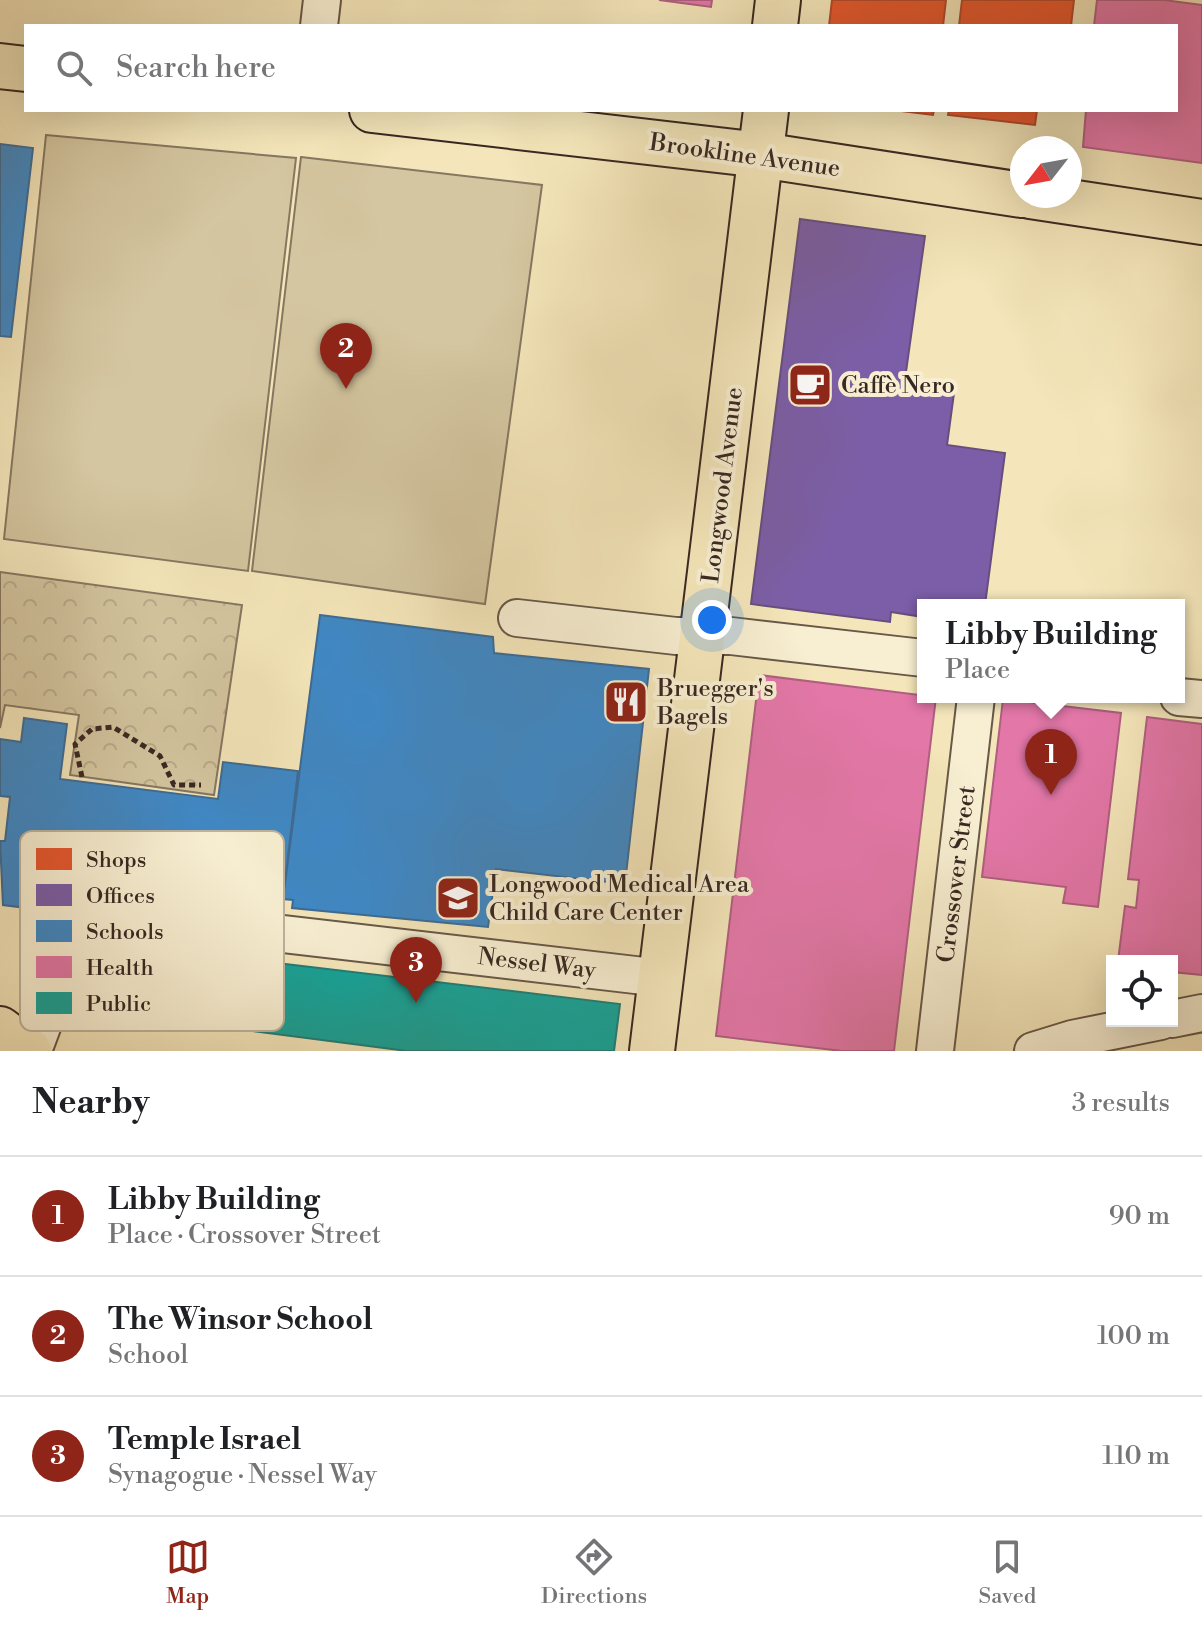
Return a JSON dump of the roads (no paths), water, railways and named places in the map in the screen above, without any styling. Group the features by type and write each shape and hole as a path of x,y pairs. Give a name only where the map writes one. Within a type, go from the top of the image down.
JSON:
{"main road":[{"path":"775,24 778,0"},
{"path":"0,66 24,69"},
{"name":"Brookline Avenue","path":"389,112 761,155 1010,193"},
{"name":"Longwood Avenue","path":"652,1051 766,112"},
{"path":"1082,204 1202,222"},
{"path":"0,1029 31,1051"}],"street":[{"path":"319,24 322,0"},
{"path":"517,618 731,636 917,657"},
{"name":"Crossover Street","path":"935,1051 975,703"},
{"name":"Nessel Way","path":"284,934 661,978"},
{"path":"1178,1018 1202,1013"},
{"path":"1033,1051 1072,1039 1131,1027"},
{"name":"Nessel Way","path":"31,1051 39,1031"}],"place":[{"name":"Caffè Nero","path":"810,385"},
{"name":"The Winsor School","path":"346,389"},
{"name":"Bruegger's Bagels","path":"626,702"},
{"name":"Libby Building","path":"1051,795"},
{"name":"Longwood Medical Area Child Care Center","path":"458,898"},
{"name":"Temple Israel","path":"416,1003"}]}
